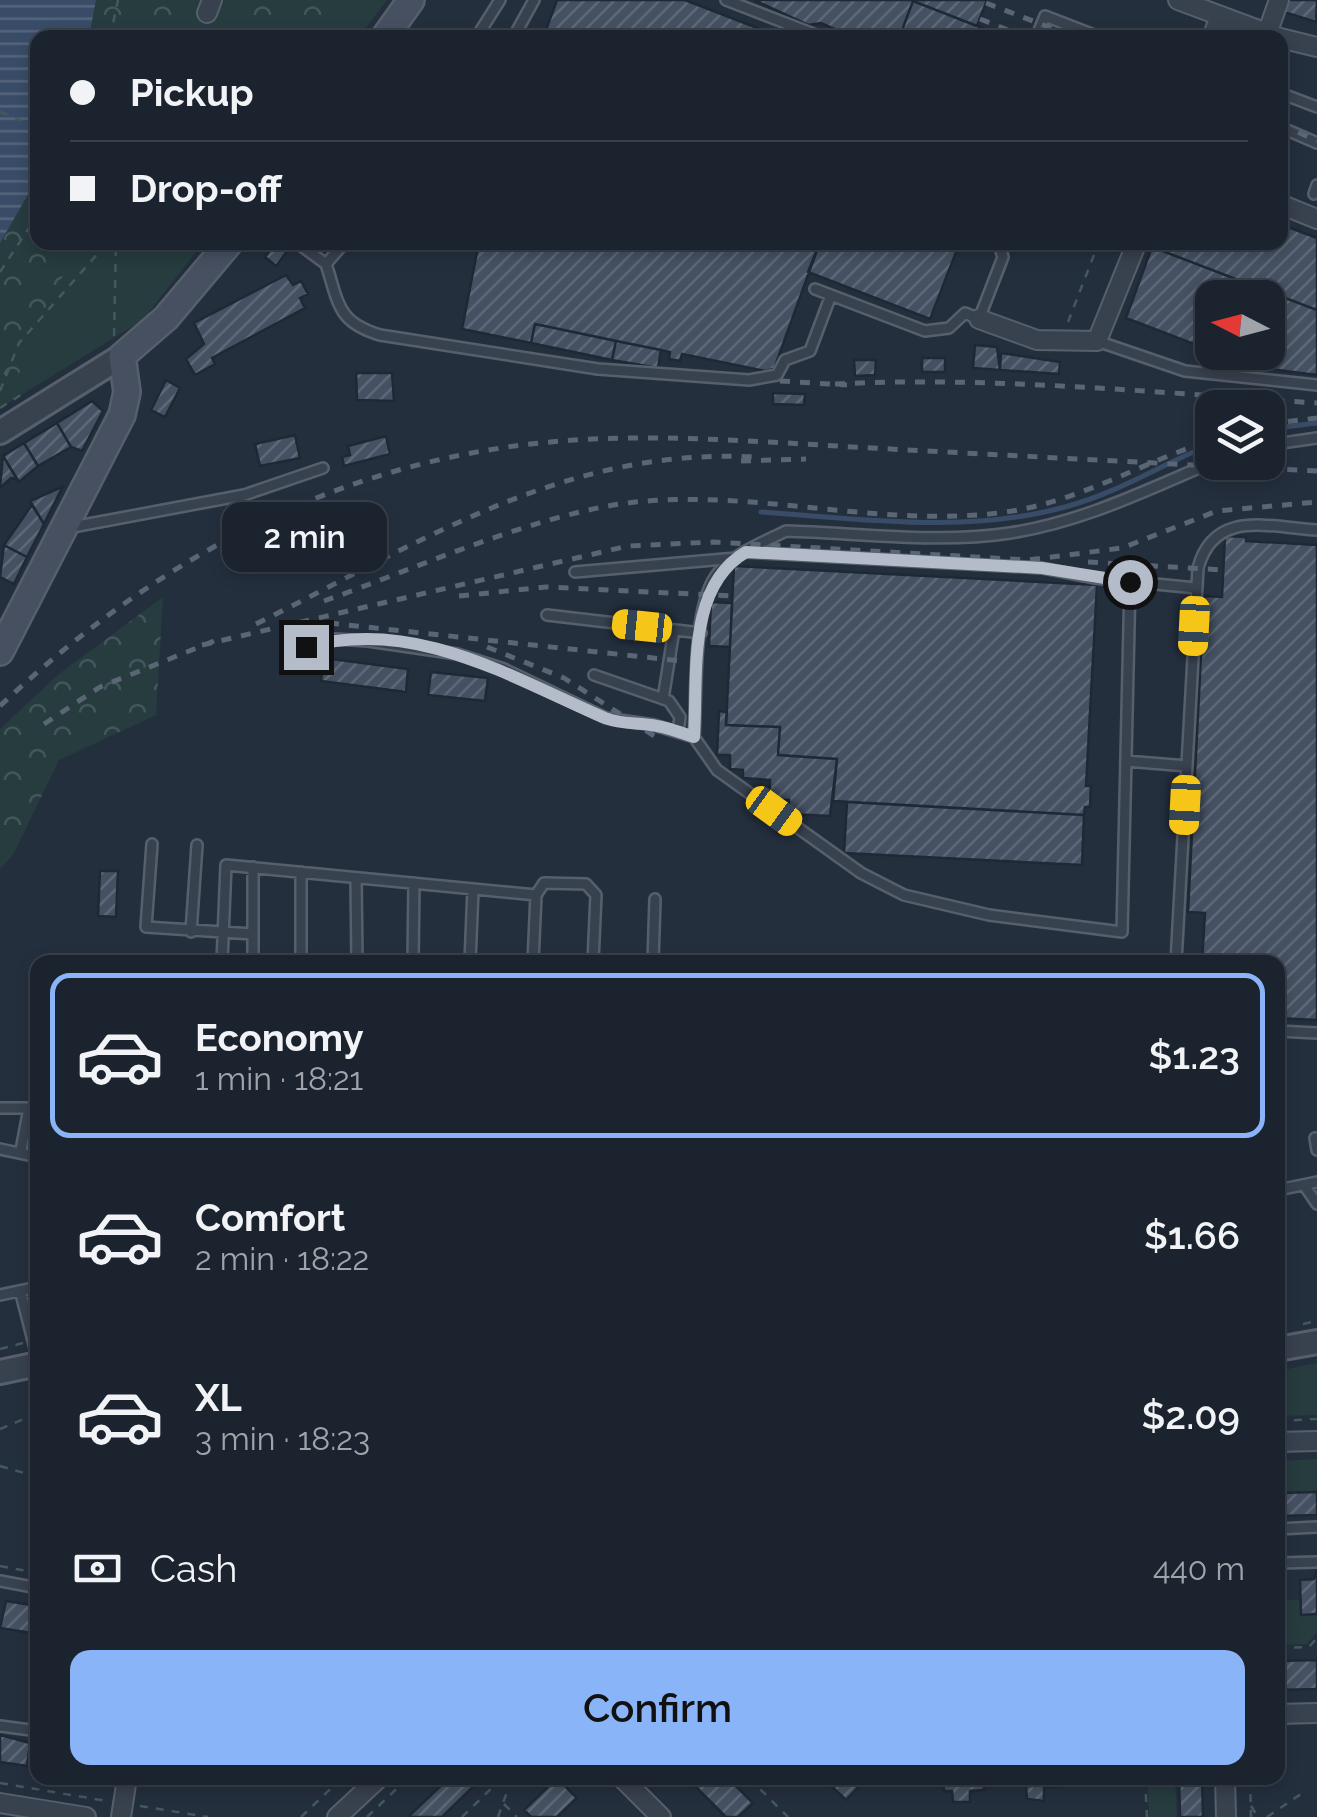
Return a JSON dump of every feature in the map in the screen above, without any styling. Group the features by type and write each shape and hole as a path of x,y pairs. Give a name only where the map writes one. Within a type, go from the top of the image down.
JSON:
{"main road":[{"path":"390,30 411,0"},
{"path":"0,652 122,415 127,392 117,348 166,318 223,250"}],"street":[{"path":"1178,0 1259,30"},
{"path":"1276,30 1279,0"},
{"path":"1215,30 1220,16"},
{"path":"1288,40 1317,48"},
{"path":"1288,207 1317,218"},
{"path":"979,318 1037,340 1097,341 1134,250"},
{"path":"0,432 117,348"},
{"path":"1285,1348 1317,1342"},
{"path":"0,1372 30,1358"},
{"path":"1285,1442 1317,1441"},
{"path":"1285,1714 1317,1713"},
{"path":"121,1810 126,1785"},
{"path":"337,1817 371,1785"},
{"path":"629,1785 661,1817"},
{"path":"1225,1785 1226,1817"},
{"path":"8,1809 86,1817"}],"lane":[{"path":"481,30 500,0"},
{"path":"517,30 534,0"},
{"path":"726,0 803,30"},
{"path":"1039,30 1045,16 1081,30"},
{"path":"1288,97 1317,106"},
{"path":"1288,130 1317,143"},
{"path":"307,250 326,264 342,314 353,327 380,335 598,368 714,378 777,375 785,360 810,351 831,295"},
{"path":"326,264 338,250"},
{"path":"815,289 925,331 948,328 965,313 979,318 1003,257 1001,250"},
{"path":"1097,341 1185,370 1228,378 1317,385"},
{"path":"1285,443 1317,438"},
{"path":"64,529 244,494 324,468"},
{"path":"694,737 707,595 718,573 786,530 976,537 1010,533 1117,506 1195,470"},
{"path":"1176,955 1196,588 1203,548 1216,532 1239,526 1317,530"},
{"path":"575,572 741,555 1042,568 1196,588"},
{"path":"306,647 335,640 368,640 457,654 495,665 606,718 694,737 717,770 861,874 904,894 1022,921 1122,932 1130,582"},
{"path":"547,615 701,633"},
{"path":"663,699 674,630"},
{"path":"594,675 676,706 680,717 678,732"},
{"path":"1126,762 1187,766"},
{"path":"152,844 146,928 223,936 253,934"},
{"path":"192,932 196,845"},
{"path":"222,955 226,865 536,895"},
{"path":"253,868 253,955"},
{"path":"301,955 302,872"},
{"path":"356,878 356,955"},
{"path":"413,955 414,883"},
{"path":"533,955 536,895 544,883 586,884 596,894 593,955"},
{"path":"470,955 472,889"},
{"path":"653,955 656,898"},
{"path":"1285,1031 1317,1033"},
{"path":"0,1108 30,1108"},
{"path":"21,1150 30,1118"},
{"path":"1315,1138 1317,1150"},
{"path":"0,1149 30,1153"},
{"path":"1285,1189 1317,1182"},
{"path":"1304,1185 1317,1204"},
{"path":"0,1295 30,1290"},
{"path":"21,1294 30,1331"},
{"path":"1285,1528 1317,1526"},
{"path":"1285,1564 1317,1562"},
{"path":"0,1581 30,1587"},
{"path":"0,1726 30,1731"}],"path":[{"path":"112,30 118,0"},
{"path":"0,112 30,123"},
{"path":"0,272 30,226"},
{"path":"0,391 19,343 101,250"},
{"path":"116,250 117,348"},
{"path":"1062,337 1096,250"},
{"path":"1227,390 1228,378"},
{"path":"0,1348 30,1354"},
{"path":"0,1429 30,1416"},
{"path":"1285,1420 1317,1419"},
{"path":"0,1466 30,1475"},
{"path":"0,1566 30,1571"},
{"path":"1310,1647 1317,1638"},
{"path":"1285,1648 1317,1647"},
{"path":"0,1783 121,1810 208,1817"},
{"path":"301,1817 335,1785"},
{"path":"367,1817 401,1785"},
{"path":"462,1817 495,1785"},
{"path":"498,1817 509,1785"},
{"path":"756,1785 788,1817"},
{"path":"1145,1785 1147,1817"},
{"path":"1250,1785 1251,1817"},
{"path":"1266,1817 1304,1792"},
{"path":"503,1803 517,1817"},
{"path":"1250,1806 1258,1817"}],"green space":[{"path":"96,0 387,0 364,30 90,30"},
{"path":"96,0 202,0 190,30 90,30"},
{"path":"254,0 328,0 318,30 210,30"},
{"path":"30,191 30,250 198,250 143,320 0,408 0,243"},
{"path":"30,191 30,250 80,250 56,287 6,404 0,408 0,243"},
{"path":"163,597 156,715 59,760 13,855 0,869 0,729 59,674"},
{"path":"1317,1363 1317,1415 1285,1416 1285,1370"},
{"path":"1317,1459 1317,1491 1285,1492 1285,1461"},
{"path":"1285,1597 1300,1600 1300,1616 1317,1615 1317,1632 1307,1644 1285,1645"},
{"path":"1147,1785 1175,1785 1177,1817 1149,1817"}],"water":[{"path":"0,0 96,0 90,30 30,30 30,191 0,243"}],"building":[{"path":"557,0 685,0 762,30 546,30"},
{"path":"754,0 987,0 977,26 913,1 902,30 837,30 821,23 808,25"},
{"path":"1288,0 1317,0 1316,22 1284,12"},
{"path":"913,1 987,30 902,30"},
{"path":"1288,227 1317,238 1317,310 1285,298 1285,280 1238,280 1160,250 1288,250"},
{"path":"270,250 288,250 276,266 265,257"},
{"path":"477,250 817,250 774,369 765,371 682,354 680,361 669,359 670,352 535,324 531,343 462,329"},
{"path":"817,250 957,250 930,319 808,272"},
{"path":"1151,250 1238,280 1195,280 1195,344 1126,318"},
{"path":"286,275 293,285 301,281 308,294 300,298 305,308 212,358 215,364 195,375 186,359 204,344 194,323"},
{"path":"1285,298 1317,310 1317,375 1278,370 1285,370"},
{"path":"535,324 616,341 612,360 531,343"},
{"path":"616,341 661,350 658,368 612,360"},
{"path":"975,345 997,347 1000,370 973,368"},
{"path":"1001,353 1060,362 1059,374 1000,370"},
{"path":"922,358 945,358 945,372 922,372"},
{"path":"854,360 876,360 875,375 855,376"},
{"path":"356,373 392,373 394,401 357,400"},
{"path":"166,380 180,388 165,417 151,410"},
{"path":"773,393 805,394 804,405 773,404"},
{"path":"92,401 103,411 82,451 71,447 57,423"},
{"path":"57,423 71,447 38,466 24,443"},
{"path":"295,435 300,458 260,466 255,444"},
{"path":"386,436 390,454 344,466 342,457 350,455 348,446"},
{"path":"24,443 38,466 19,482 3,456"},
{"path":"3,456 17,479 11,478 0,488"},
{"path":"62,488 44,524 30,501"},
{"path":"32,505 44,524 27,557 4,545"},
{"path":"1225,536 1317,545 1317,1020 1285,1018 1285,955 1202,955 1205,913 1188,912 1204,596 1222,597"},
{"path":"4,545 27,557 14,584 0,577"},
{"path":"734,566 1097,585 1086,786 1091,786 1090,807 1085,807 1084,815 833,801 837,759 778,755 780,727 726,725"},
{"path":"711,602 732,603 730,647 709,646"},
{"path":"324,658 408,669 406,692 321,681"},
{"path":"431,672 488,678 485,701 428,695"},
{"path":"719,711 727,712 726,725 780,727 778,755 837,759 830,816 788,814 789,800 769,799 770,780 743,778 743,770 730,769 730,755 717,755"},
{"path":"847,802 1084,815 1082,865 844,853"},
{"path":"100,871 118,871 116,917 98,916"},
{"path":"1317,1492 1317,1515 1285,1516 1285,1493"},
{"path":"1317,1568 1317,1614 1301,1615 1300,1580 1314,1579"},
{"path":"6,1601 30,1605 30,1633 0,1628"},
{"path":"1317,1660 1317,1689 1285,1690 1285,1661"},
{"path":"0,1735 30,1743 27,1766 0,1762"},
{"path":"442,1785 475,1785 442,1817 408,1817"},
{"path":"550,1785 564,1785 577,1798 557,1817 531,1817 524,1810"},
{"path":"694,1785 735,1785 753,1803 738,1817 726,1817"},
{"path":"830,1785 860,1785 846,1800"},
{"path":"944,1785 984,1785 984,1790 970,1791 970,1802 953,1802 952,1791 944,1791"},
{"path":"1179,1785 1202,1785 1203,1817 1180,1817"},
{"path":"1026,1786 1058,1787 1044,1787 1044,1801 1027,1799"}],"waterway":[{"path":"1285,427 1317,423"},
{"path":"761,512 914,522 1028,515 1103,494 1195,452"}],"railway":[{"path":"986,3 1056,30"},
{"path":"980,19 1008,30"},
{"path":"1288,128 1317,141"},
{"path":"780,381 847,385"},
{"path":"835,384 1016,384 1317,403"},
{"path":"1285,422 1317,418"},
{"path":"0,706 131,599 200,555 272,517 347,487 425,463 507,447 592,439 697,439 1317,471"},
{"path":"324,601 510,532 620,504 714,500 904,515 998,513 1081,492 1195,446"},
{"path":"256,624 436,533 556,484 620,467 685,458 755,457"},
{"path":"741,461 806,459"},
{"path":"202,645 628,546 714,542 1028,560 1122,548 1217,511 1317,502"},
{"path":"1088,562 1223,570"},
{"path":"459,596 546,587 733,596"},
{"path":"329,623 681,661"},
{"path":"44,724 100,687 214,641"},
{"path":"487,647 564,678 659,739"}],"route":[{"path":"306,647 335,640 368,640 457,654 486,661 622,724 654,725 694,737 707,595 718,573 746,552 1042,568 1130,582"}]}
